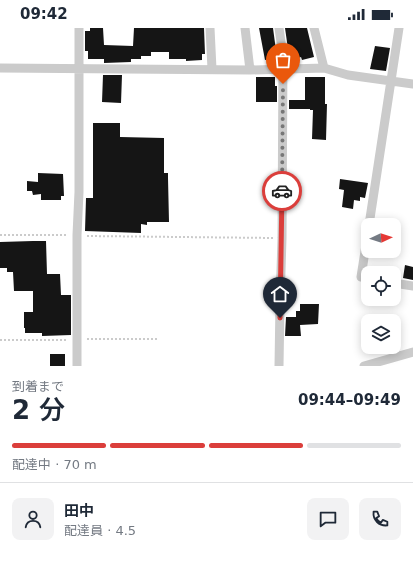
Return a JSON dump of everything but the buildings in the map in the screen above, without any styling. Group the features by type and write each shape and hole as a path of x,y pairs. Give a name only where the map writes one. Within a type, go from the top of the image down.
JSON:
{"street":[{"path":"77,366 79,28"},
{"path":"210,28 212,69"},
{"path":"245,28 250,70"},
{"path":"278,28 283,56 282,238 279,366"},
{"path":"314,28 324,68"},
{"path":"370,218 399,28"},
{"path":"0,68 250,70 324,68 348,75 413,84"},
{"path":"401,283 413,286"},
{"path":"364,366 413,352"}],"path":[{"path":"0,235 282,238"}],"way so far":[{"path":"282,191 283,84"}],"route":[{"path":"280,318 282,191"}]}
